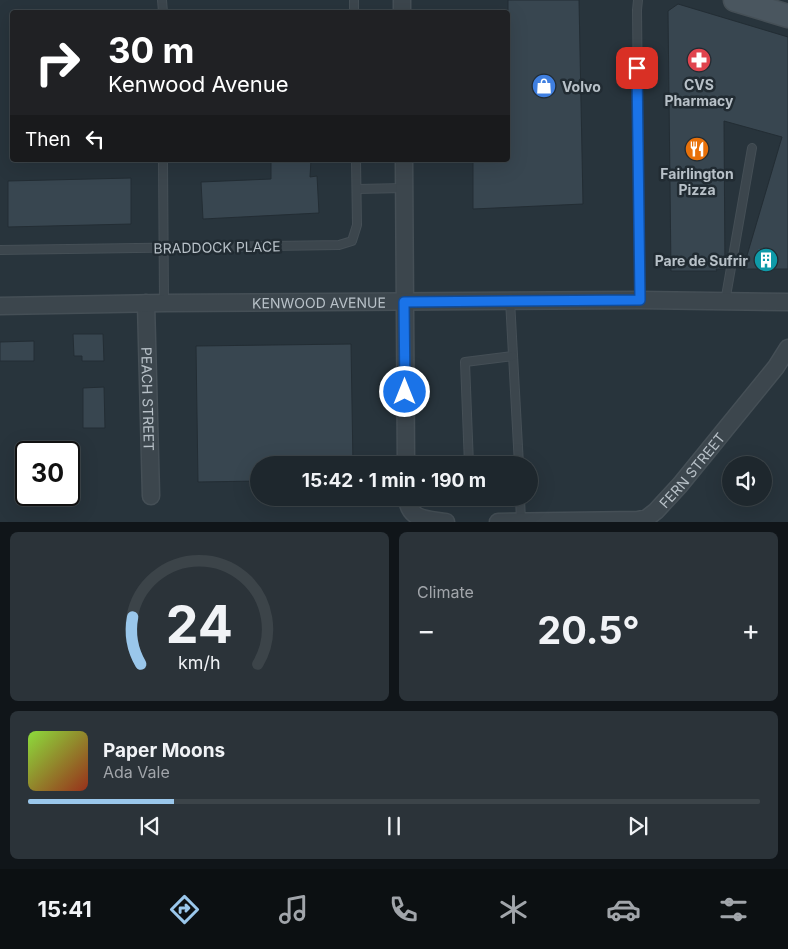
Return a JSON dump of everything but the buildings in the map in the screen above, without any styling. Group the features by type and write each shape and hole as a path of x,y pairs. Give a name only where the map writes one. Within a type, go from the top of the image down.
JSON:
{"main road":[{"path":"735,0 788,16"}],"street":[{"path":"404,162 406,456"},
{"name":"KENWOOD AVENUE","path":"0,306 510,300 788,302"},
{"name":"PEACH STREET","path":"146,303 151,496"},
{"name":"FERN STREET","path":"498,522 638,520 646,518 656,511 680,485 776,367 788,348"},
{"path":"410,506 413,514 424,520 446,522"}],"lane":[{"path":"638,0 640,300"},
{"path":"725,302 752,148"},
{"path":"163,162 164,303"},
{"name":"BRADDOCK PLACE","path":"0,250 339,245 352,240 355,235 357,225 356,162"},
{"path":"357,189 404,188"},
{"path":"510,300 519,456"},
{"path":"469,456 466,362 513,356"},
{"path":"520,506 521,521"}],"place":[{"name":"CVS Pharmacy","path":"699,60"},
{"name":"Volvo","path":"544,86"},
{"name":"Fairlington Pizza","path":"697,149"},
{"name":"Pare de Sufrir","path":"766,260"}],"route":[{"path":"405,392 404,302 640,300 637,68"}]}
